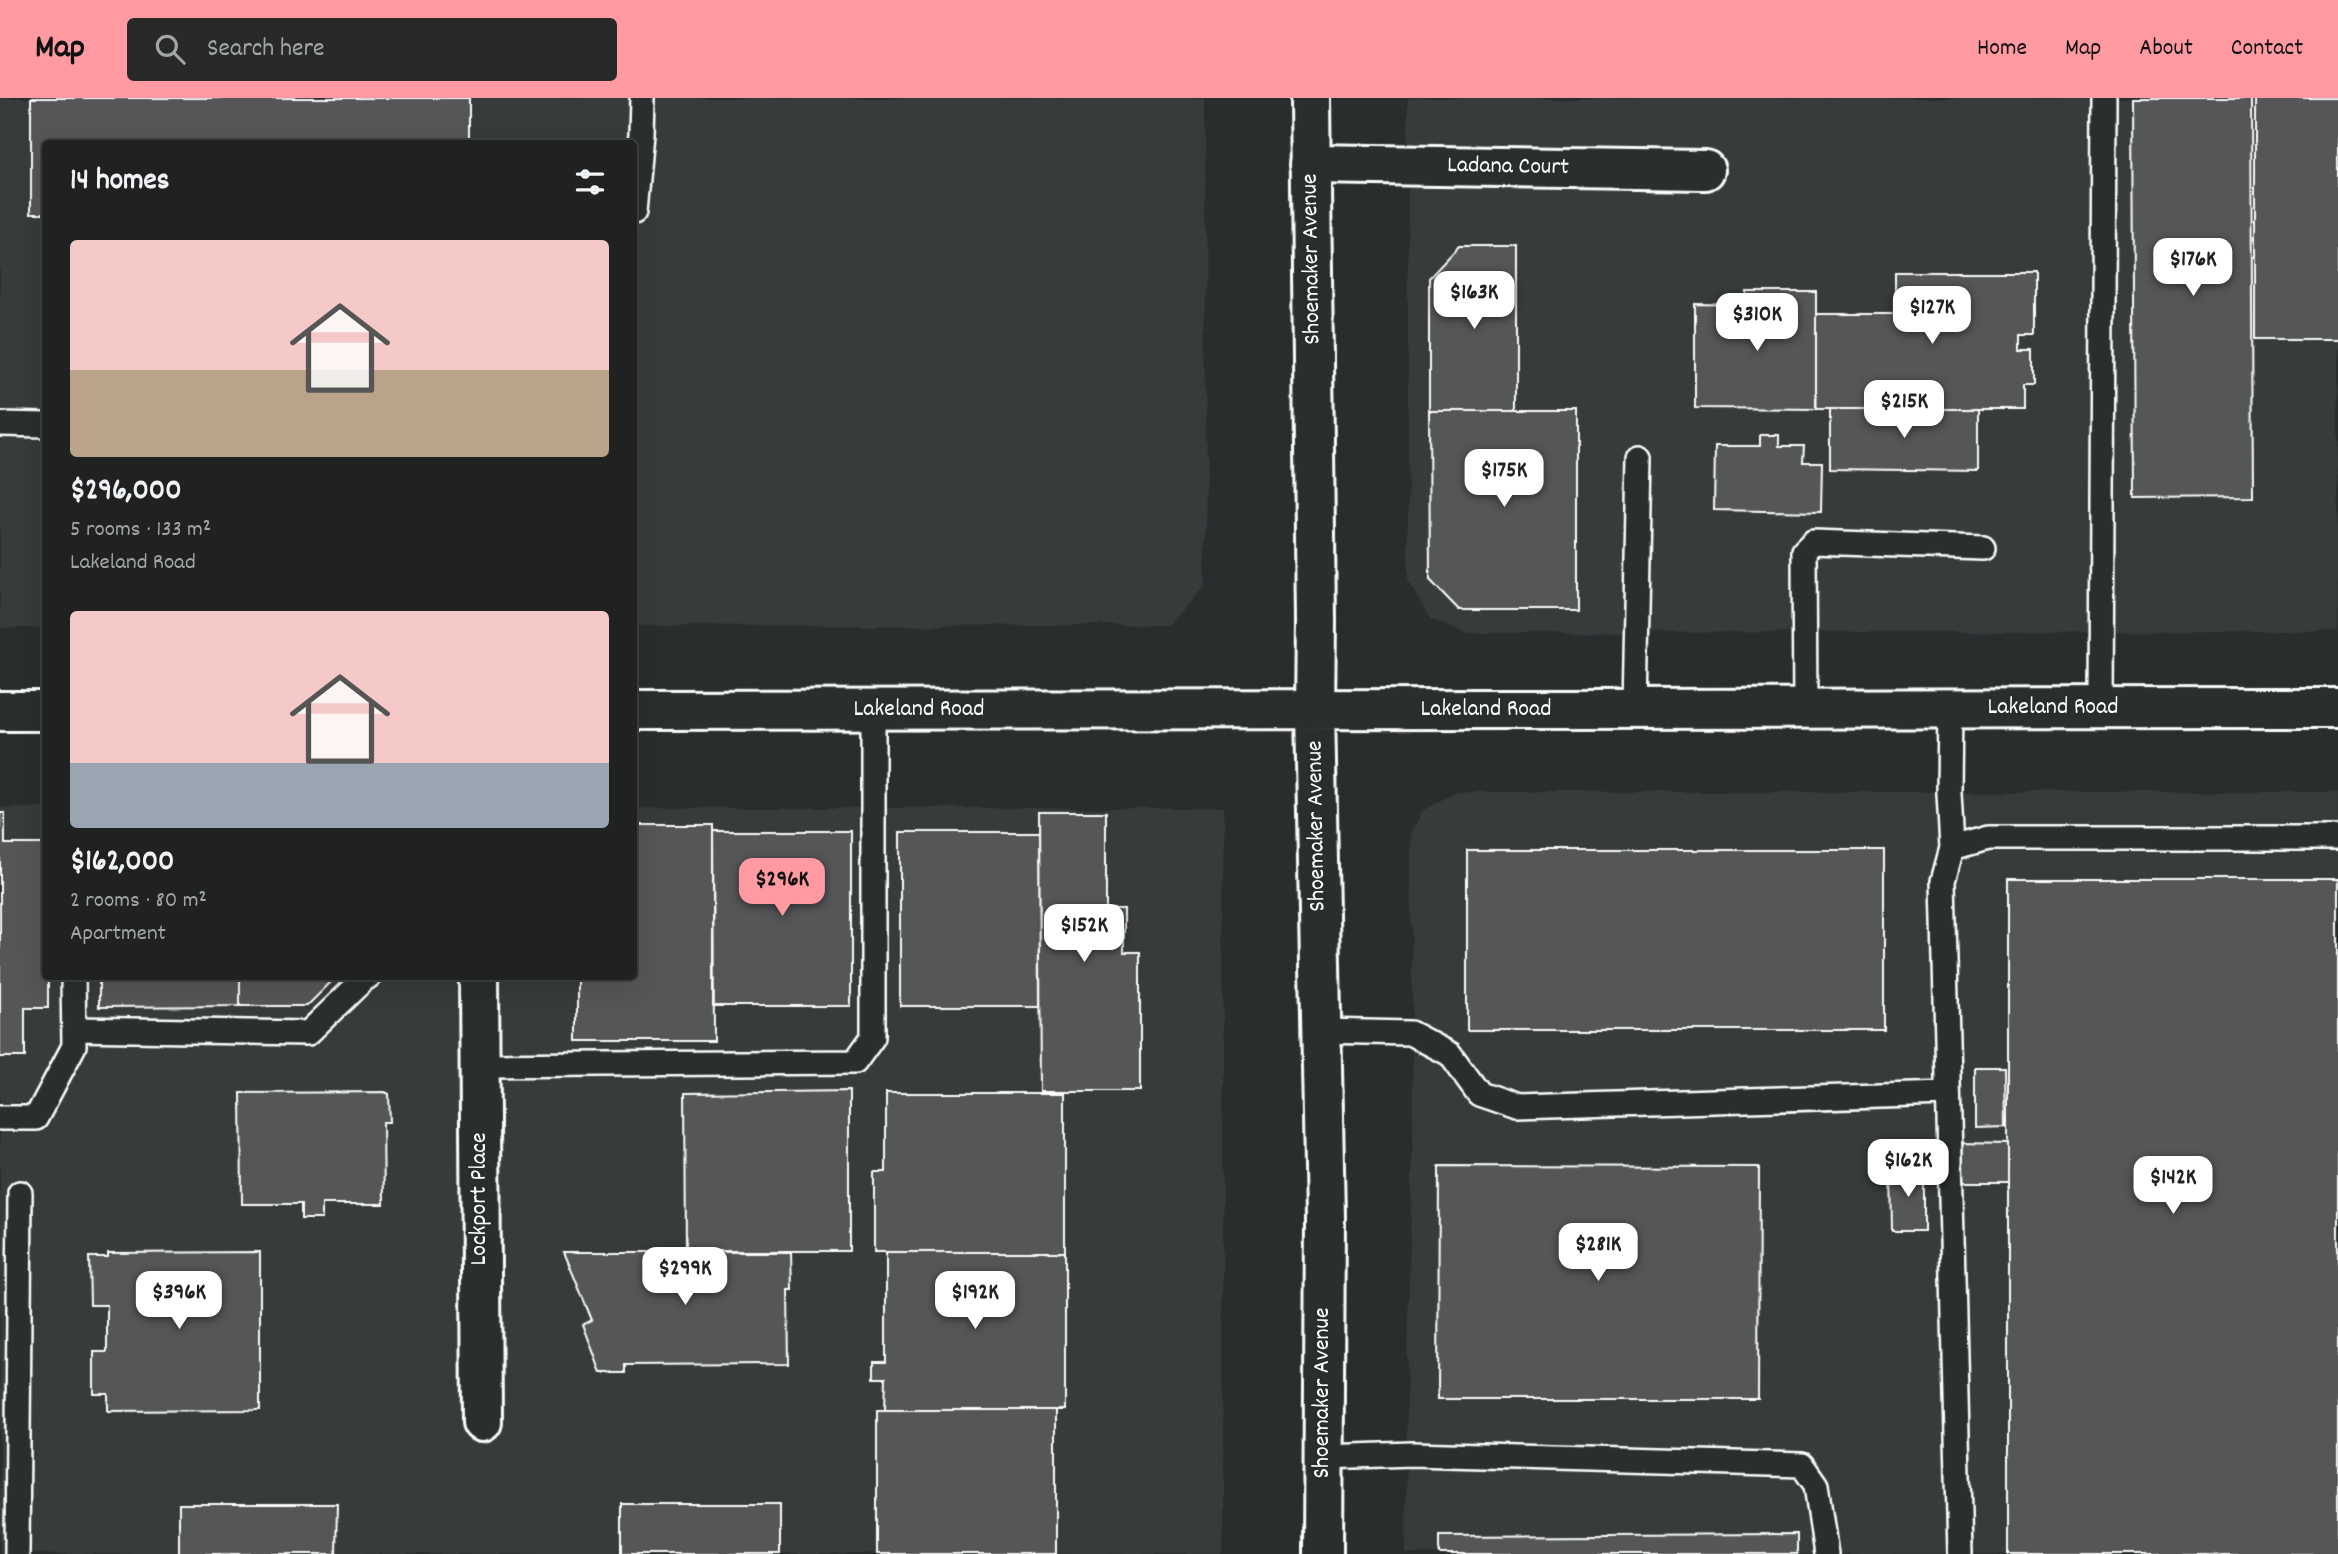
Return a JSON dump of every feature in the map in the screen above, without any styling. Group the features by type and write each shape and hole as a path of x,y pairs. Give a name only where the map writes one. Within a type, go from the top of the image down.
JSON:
{"street":[{"name":"Shoemaker Avenue","path":"1310,98 1315,710 1325,1218 1323,1554"},
{"name":"Ladana Court","path":"1310,164 1705,170"},
{"name":"Lakeland Road","path":"637,710 2338,708"},
{"path":"0,712 42,711"},
{"name":"Lockport Place","path":"479,980 482,1422"}],"lane":[{"path":"637,179 642,98"},
{"path":"2101,708 2104,98"},
{"path":"0,424 42,425"},
{"path":"1636,709 1640,457"},
{"path":"1805,709 1804,551 1813,542 1983,548"},
{"path":"1951,708 1949,793 1952,848 1943,881 1960,1554"},
{"path":"479,1065 855,1062 873,1037 873,710"},
{"path":"1952,848 1988,838 2338,838"},
{"path":"0,1118 36,1118 74,1046 73,980"},
{"path":"74,1029 308,1033 363,980"},
{"path":"1321,1031 1410,1033 1450,1054 1479,1094 1517,1108 1948,1094"},
{"path":"17,1554 20,1193"},
{"path":"1324,1457 1412,1454 1802,1465 1816,1485 1826,1554"}],"shaded area":[{"path":"0,98 1205,98 1206,585 1166,625 637,626 637,140 42,140 42,628 0,628"},
{"path":"1408,98 2338,98 2338,631 1466,633 1430,619 1408,582"},
{"path":"1455,792 2338,792 2338,1554 1406,1554 1407,1354 1413,1138 1411,834 1422,811"},
{"path":"0,808 42,808 42,980 637,980 637,808 1223,808 1223,1554 0,1554"}],"building":[{"path":"31,98 469,98 469,140 42,140 42,213 31,213"},
{"path":"2133,98 2251,98 2253,497 2135,498"},
{"path":"2255,98 2338,98 2338,339 2255,339"},
{"path":"1459,246 1516,246 1516,411 1429,411 1429,278"},
{"path":"1895,272 2034,272 2034,335 2021,335 2021,349 2034,349 2034,385 2023,385 2023,409 1816,409 1816,314 1895,314"},
{"path":"1747,292 1816,292 1816,409 1695,408 1695,304 1747,305"},
{"path":"1830,409 1978,409 1978,471 1830,469"},
{"path":"1429,411 1576,411 1576,610 1459,610 1430,580"},
{"path":"1760,435 1779,435 1779,446 1804,446 1803,462 1822,462 1821,512 1714,510 1715,446 1760,446"},
{"path":"1039,812 1106,812 1106,909 1124,909 1124,952 1140,952 1140,1091 1041,1091"},
{"path":"0,813 5,813 5,844 42,844 42,980 48,980 48,1008 25,1008 25,1057 0,1057"},
{"path":"637,825 713,825 714,1041 577,1041 577,980 637,980"},
{"path":"713,831 851,831 851,1006 713,1006"},
{"path":"900,832 1039,832 1040,1006 900,1006"},
{"path":"1467,850 1884,850 1884,1030 1467,1030"},
{"path":"2008,879 2338,879 2338,1554 2008,1554"},
{"path":"99,980 240,980 240,1006 99,1007"},
{"path":"240,980 333,980 307,1006 240,1006"},
{"path":"1975,1067 2005,1067 2006,1127 1975,1128"},
{"path":"849,1091 849,1251 686,1251 685,1093"},
{"path":"241,1093 389,1094 390,1122 383,1122 384,1204 322,1204 322,1219 301,1219 301,1204 242,1204"},
{"path":"886,1093 1065,1093 1065,1252 874,1252 874,1172 886,1172"},
{"path":"1961,1143 2008,1144 2008,1182 1961,1182"},
{"path":"1439,1166 1759,1167 1758,1399 1438,1399"},
{"path":"1891,1167 1924,1167 1924,1231 1892,1231"},
{"path":"260,1252 260,1410 108,1411 108,1394 94,1394 94,1352 107,1352 107,1305 90,1305 89,1257 108,1257 108,1253"},
{"path":"564,1252 791,1252 792,1290 788,1290 789,1364 626,1365 626,1373 601,1373 583,1324 592,1320"},
{"path":"886,1252 1065,1252 1065,1410 885,1410 886,1378 874,1378 874,1362 886,1362"},
{"path":"877,1410 1056,1410 1056,1554 877,1554"},
{"path":"179,1504 337,1504 336,1554 179,1554"},
{"path":"622,1504 780,1504 780,1554 622,1554"},
{"path":"1797,1534 1797,1554 1439,1554 1439,1536"}]}
